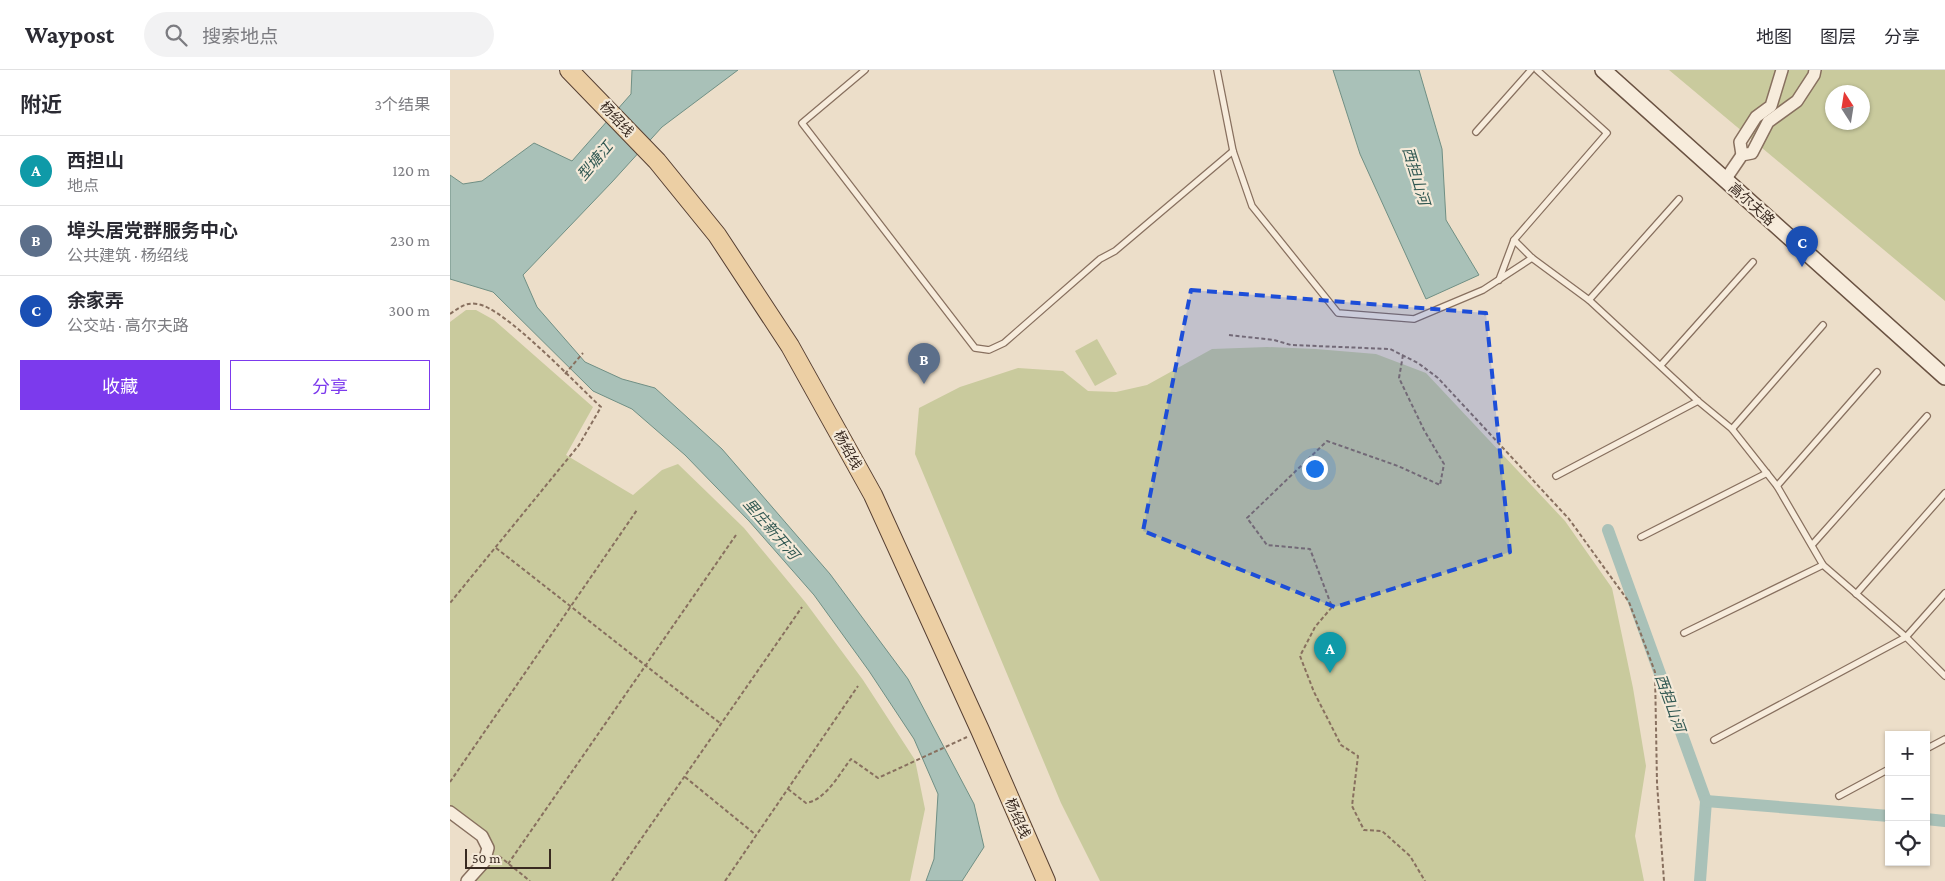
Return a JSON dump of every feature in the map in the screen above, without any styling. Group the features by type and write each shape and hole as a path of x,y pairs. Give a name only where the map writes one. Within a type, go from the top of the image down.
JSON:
{"main road":[{"name":"杨绍线","path":"569,70 657,161 717,235 790,346 873,495 980,730 1046,881"}],"street":[{"name":"高尔夫路","path":"1603,70 1945,377"},
{"path":"1725,180 1742,155 1740,142 1756,116 1771,106 1782,70"},
{"path":"1742,155 1752,153 1768,122 1797,101 1814,75 1815,70"},
{"path":"450,812 482,836 488,848 484,862 467,881"}],"lane":[{"path":"865,70 802,123 975,348 989,350 1004,343 1100,259 1115,251 1232,151"},
{"path":"1217,70 1232,151 1252,206 1338,313 1414,319 1483,290 1532,258"},
{"path":"1476,132 1531,70"},
{"path":"1499,280 1514,240 1607,133 1538,70"},
{"path":"1589,300 1679,199"},
{"path":"1514,240 1532,258 1589,300 1698,401 1732,429 1777,486 1822,565 1906,637 1945,676"},
{"path":"1661,365 1753,262"},
{"path":"1732,429 1824,325"},
{"path":"1777,486 1877,372"},
{"path":"1556,476 1698,401"},
{"path":"1812,545 1927,416"},
{"path":"1641,536 1767,473"},
{"path":"1856,594 1945,493"},
{"path":"1684,633 1822,565"},
{"path":"1714,740 1906,637 1945,593"},
{"path":"1930,747 1945,739"},
{"path":"1840,796 1885,771"}],"path":[{"path":"450,314 464,304 479,304 498,313 523,333 601,407 579,445 450,603"},
{"path":"1229,335 1274,340 1291,345 1390,349 1402,355 1438,378 1562,512 1629,602 1655,672 1657,783 1664,881"},
{"path":"566,374 583,353"},
{"path":"1402,355 1399,378 1424,430 1444,464 1440,485 1398,466 1327,441 1247,518 1267,545 1310,549 1332,607 1315,627 1300,656 1314,692 1341,745 1358,756 1352,806 1364,830 1382,830 1410,856 1425,881"},
{"path":"450,782 638,510"},
{"path":"508,864 736,535"},
{"path":"496,548 720,724"},
{"path":"612,881 802,607"},
{"path":"725,881 858,686"},
{"path":"788,789 806,802 814,801 821,797 851,759 878,778 980,730"},
{"path":"684,777 756,835"},
{"path":"488,848 530,881"}],"highlighted area":[{"path":"1191,290 1486,313 1510,552 1335,607 1143,531"}],"green space":[{"path":"1669,70 1945,70 1945,301"},
{"path":"466,310 476,310 494,320 593,407 566,455 633,495 662,470 678,464 744,528 806,603 863,680 915,760 925,809 910,881 474,881 491,862 495,848 486,832 450,805 450,322"},
{"path":"1097,339 1117,374 1095,386 1075,351"},
{"path":"1267,347 1376,354 1426,373 1565,521 1612,588 1633,688 1646,766 1635,836 1644,881 1100,881 1061,803 915,454 919,408 960,387 1018,368 1063,371 1088,391 1116,392 1147,385 1212,349"}],"water":[{"path":"632,70 738,70 662,127 523,275 537,307 585,362 622,379 655,388 722,449 830,574 908,679 974,804 984,847 962,881 926,881 934,859 938,794 914,739 869,671 814,595 749,521 685,455 632,409 593,391 493,292 450,279 450,175 463,184 482,181 534,143 572,161 631,94"},
{"path":"1333,70 1419,70 1442,149 1446,220 1479,275 1426,299 1360,154"}],"waterway":[{"name":"西担山河","path":"1608,530 1706,801 1700,881"},
{"path":"1706,801 1885,816"},
{"path":"1930,819 1945,821"}],"place":[{"name":"余家弄","path":"1802,267"},
{"name":"埠头居党群服务中心","path":"924,384"},
{"name":"西担山","path":"1330,673"}],"water label":[{"name":"型塘江","path":"595,161"},
{"name":"里庄新开河","path":"771,529"}]}
